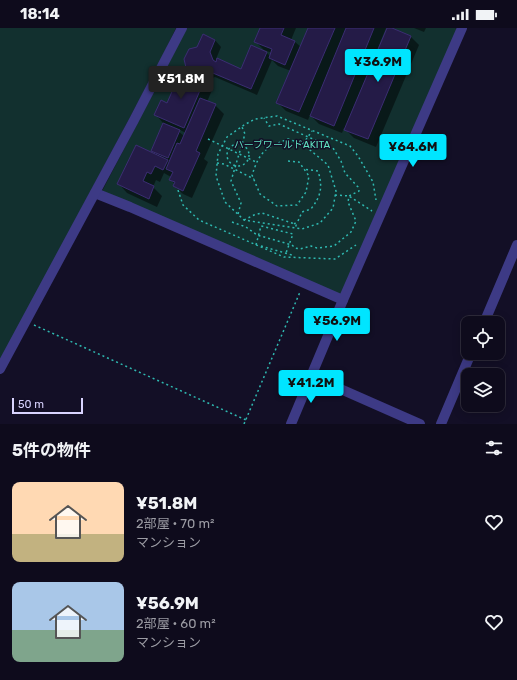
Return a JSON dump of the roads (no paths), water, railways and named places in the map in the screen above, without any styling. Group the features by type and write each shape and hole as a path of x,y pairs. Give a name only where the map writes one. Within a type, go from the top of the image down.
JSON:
{"street":[{"path":"0,369 182,28"},
{"path":"291,424 343,300 462,28"},
{"path":"95,193 343,300"},
{"path":"487,316 517,245"},
{"path":"440,424 468,360"},
{"path":"311,376 420,424"}],"park label":[{"name":"ハーブワールドAKITA","path":"282,144"}]}
